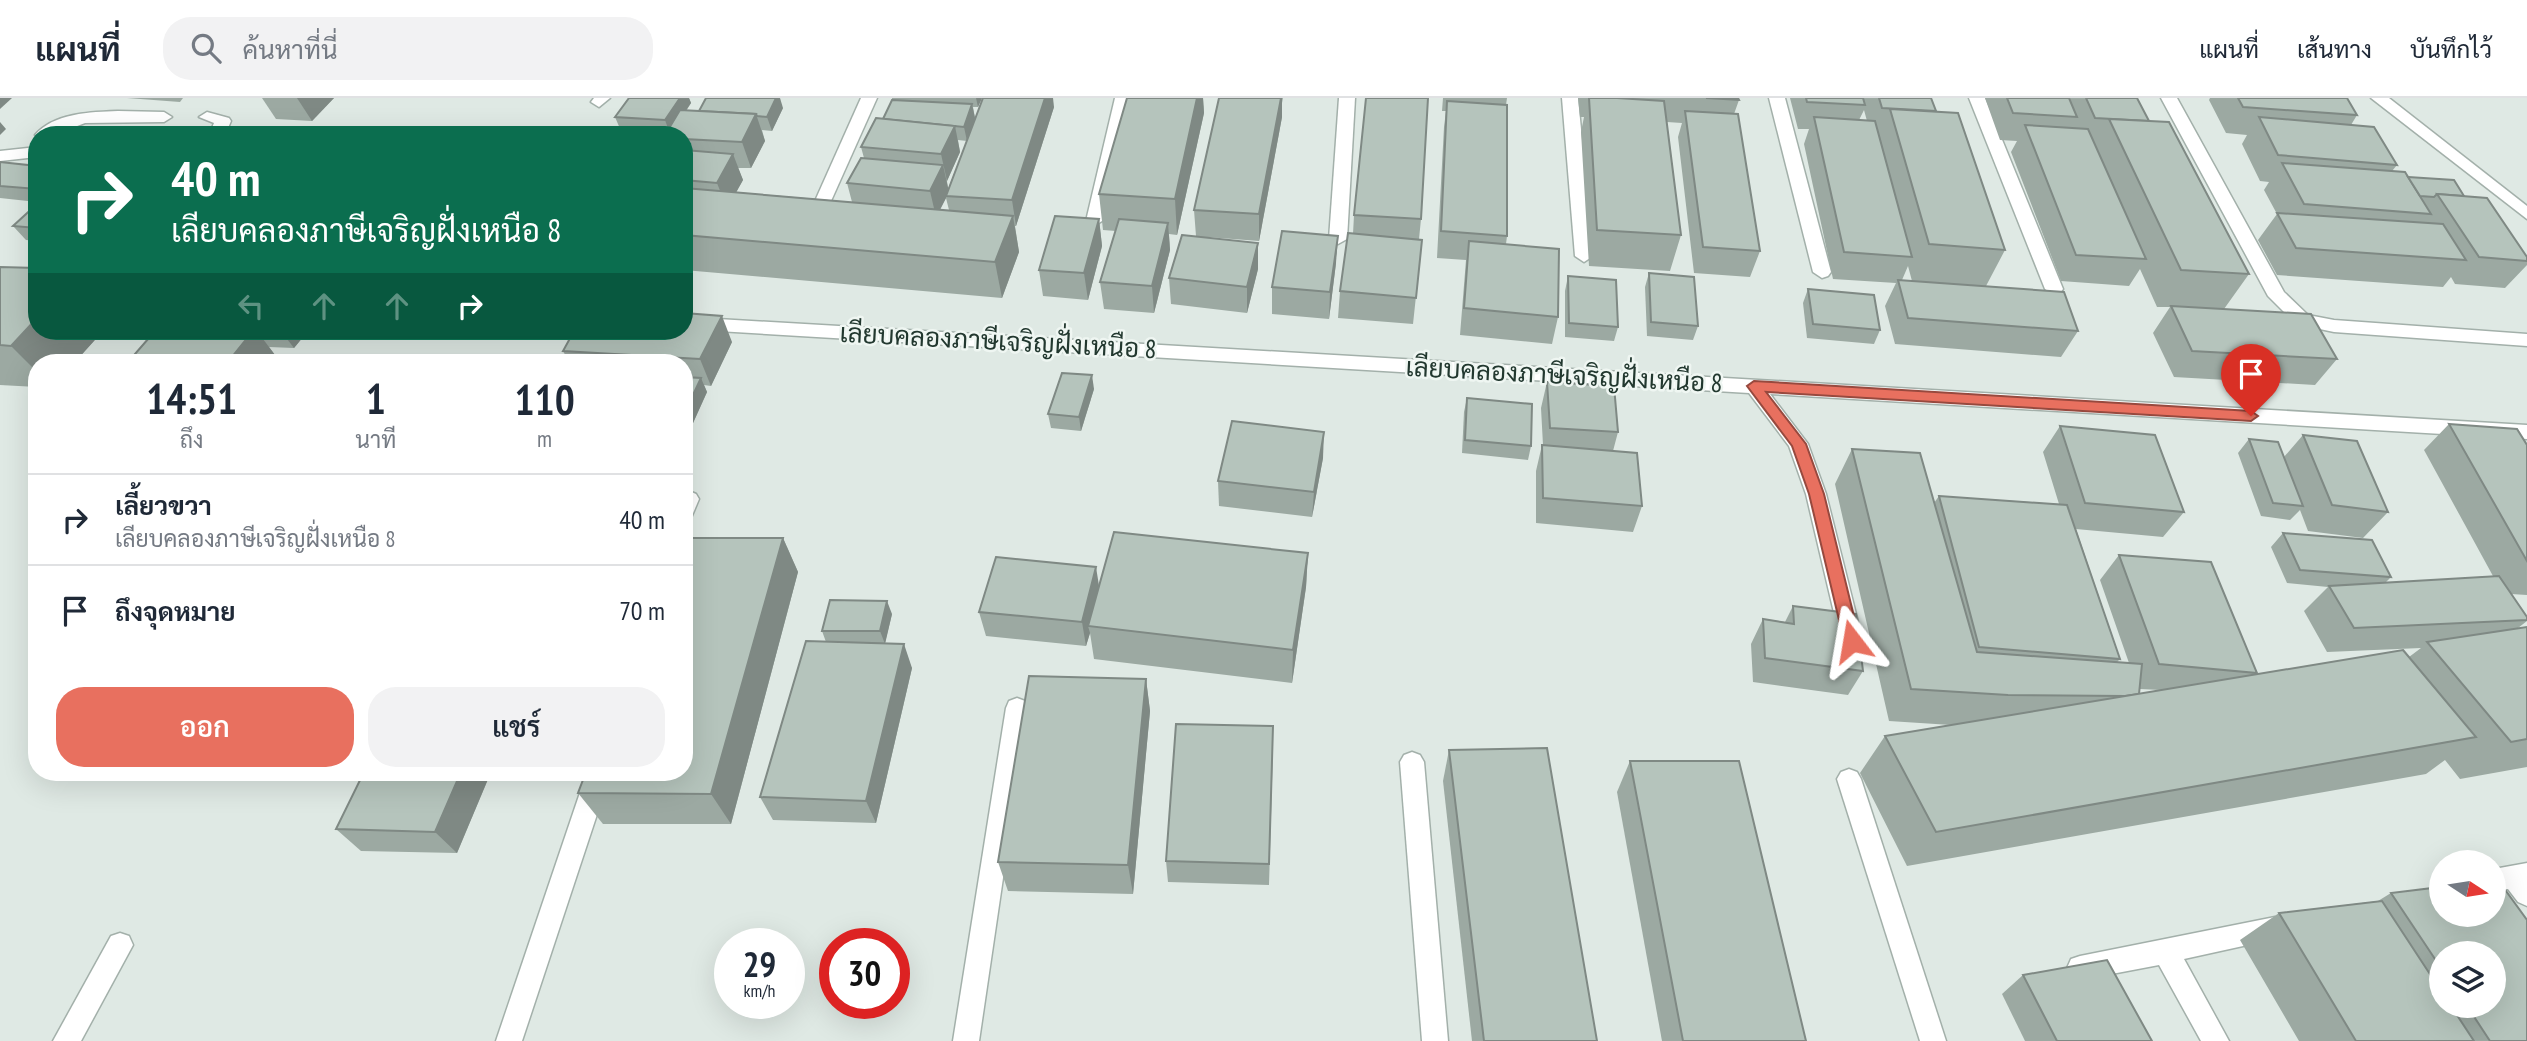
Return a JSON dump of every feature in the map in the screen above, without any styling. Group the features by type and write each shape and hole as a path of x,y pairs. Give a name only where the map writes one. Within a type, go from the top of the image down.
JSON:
{"street":[{"path":"823,201 869,98"},
{"path":"1094,221 1123,98"},
{"path":"1338,239 1347,98"},
{"path":"1570,98 1584,256"},
{"path":"1777,98 1822,272"},
{"path":"1977,98 2054,289"},
{"path":"2169,98 2277,296 2302,320 2334,326 2527,340"},
{"path":"2379,98 2527,214"},
{"path":"57,126 84,120 164,117"},
{"path":"206,117 223,121 221,126"},
{"path":"0,156 28,153"},
{"name":"เลียบคลองภาษีเจริญฝั่งเหนือ 8","path":"693,324 2527,432"},
{"path":"1754,386 1798,444 1816,494 1852,641"},
{"path":"966,1041 1017,708"},
{"path":"1412,762 1435,1041"},
{"path":"1849,779 1933,1041"},
{"path":"509,1041 595,781"},
{"path":"2062,972 2166,953 2297,924"},
{"path":"66,1041 120,945"},
{"path":"2166,953 2216,1041"}],"building":[{"path":"629,98 680,98 665,120 615,117"},
{"path":"706,98 776,98 767,117 699,111"},
{"path":"983,98 1045,98 1012,200 946,196"},
{"path":"1127,98 1197,98 1175,199 1099,194"},
{"path":"1219,98 1281,98 1259,214 1194,210"},
{"path":"1366,98 1428,98 1421,219 1354,215"},
{"path":"1589,98 1664,101 1681,235 1597,230"},
{"path":"1706,98 1738,98 1739,100"},
{"path":"1806,98 1863,98 1865,105 1807,102"},
{"path":"1879,98 1931,98 1936,111 1882,108"},
{"path":"2007,98 2069,98 2077,117 2013,113"},
{"path":"2086,98 2137,98 2149,121 2095,118"},
{"path":"2238,98 2347,98 2357,115 2243,107"},
{"path":"892,100 972,104 964,127 883,119"},
{"path":"1447,101 1507,105 1507,236 1441,231"},
{"path":"1890,109 1958,113 2005,250 1929,244"},
{"path":"680,110 756,114 742,142 693,139 693,126 670,126"},
{"path":"1685,111 1738,114 1760,251 1703,247"},
{"path":"1814,117 1875,121 1912,257 1844,252"},
{"path":"2259,117 2374,127 2397,165 2278,155"},
{"path":"876,118 955,126 941,154 861,147"},
{"path":"2109,119 2169,122 2249,274 2181,270"},
{"path":"2025,125 2088,129 2146,259 2076,255"},
{"path":"693,151 733,154 717,183 693,181"},
{"path":"861,158 943,165 930,191 847,183"},
{"path":"0,162 28,165 28,188 0,186"},
{"path":"2282,163 2405,172 2431,214 2304,204"},
{"path":"2408,177 2454,180 2464,196 2420,196"},
{"path":"693,189 1013,216 995,262 693,236"},
{"path":"2437,194 2487,198 2527,257 2527,261 2479,257"},
{"path":"28,212 28,227 13,226"},
{"path":"2277,213 2443,224 2466,260 2296,248"},
{"path":"1055,216 1099,219 1084,273 1039,270"},
{"path":"1119,219 1168,223 1152,286 1100,282"},
{"path":"1282,231 1338,236 1330,292 1272,287"},
{"path":"1348,233 1422,240 1416,298 1340,291"},
{"path":"1182,235 1258,243 1247,287 1169,278"},
{"path":"1469,241 1559,249 1558,317 1464,308"},
{"path":"0,267 28,268 28,328 11,346 0,345"},
{"path":"1649,273 1694,277 1698,326 1651,322"},
{"path":"1568,276 1616,280 1618,327 1569,323"},
{"path":"1898,280 2064,292 2078,331 1908,318"},
{"path":"1808,289 1874,295 1880,330 1813,324"},
{"path":"2171,306 2311,314 2337,359 2192,351"},
{"path":"693,314 722,316 700,359 693,359 693,354 563,351 569,340 693,340"},
{"path":"147,340 246,340 234,354 135,354"},
{"path":"1062,373 1092,375 1079,417 1048,414"},
{"path":"693,378 701,378 693,395"},
{"path":"1547,382 1614,386 1618,432 1550,428"},
{"path":"1467,398 1532,404 1531,446 1465,440"},
{"path":"1232,421 1324,432 1314,492 1218,481"},
{"path":"2449,424 2517,429 2527,445 2527,561"},
{"path":"2060,426 2155,435 2184,512 2085,503"},
{"path":"2303,435 2357,441 2388,512 2332,505"},
{"path":"2249,439 2278,442 2303,506 2273,503"},
{"path":"1542,445 1637,453 1642,506 1543,498"},
{"path":"1852,449 1920,453 1977,652 2142,664 2139,694 2008,695 1911,689"},
{"path":"1939,496 2067,505 2120,659 1979,647"},
{"path":"1114,532 1308,553 1293,650 1088,626"},
{"path":"2283,533 2372,540 2391,577 2300,570"},
{"path":"693,538 783,538 711,794 578,793 583,781 693,781"},
{"path":"2119,555 2211,562 2257,673 2159,664"},
{"path":"996,557 1096,567 1082,622 979,612"},
{"path":"2499,576 2527,620 2354,628 2329,586"},
{"path":"830,600 887,601 880,631 822,631"},
{"path":"1793,606 1856,614 1863,671 1765,658 1763,619 1794,624"},
{"path":"2527,627 2527,739 2511,742 2427,642"},
{"path":"806,641 904,644 866,801 760,797"},
{"path":"2403,650 2476,737 1936,832 1885,736"},
{"path":"1029,676 1146,679 1128,865 998,862"},
{"path":"1176,724 1273,726 1269,864 1166,861"},
{"path":"1547,748 1597,1041 1484,1041 1449,750"},
{"path":"1630,761 1739,761 1806,1041 1683,1041"},
{"path":"360,781 457,781 435,832 336,829"},
{"path":"2429,888 2429,928 2506,928 2506,891 2527,920 2527,1041 2490,1041 2475,1018 2506,1018 2506,941 2429,941 2429,950 2391,893"},
{"path":"2382,901 2429,973 2429,1018 2459,1018 2474,1041 2356,1041 2279,913"},
{"path":"2107,960 2152,1041 2057,1041 2023,975"}],"route":[{"path":"1852,641 1816,494 1798,444 1754,386 2251,416"}]}
